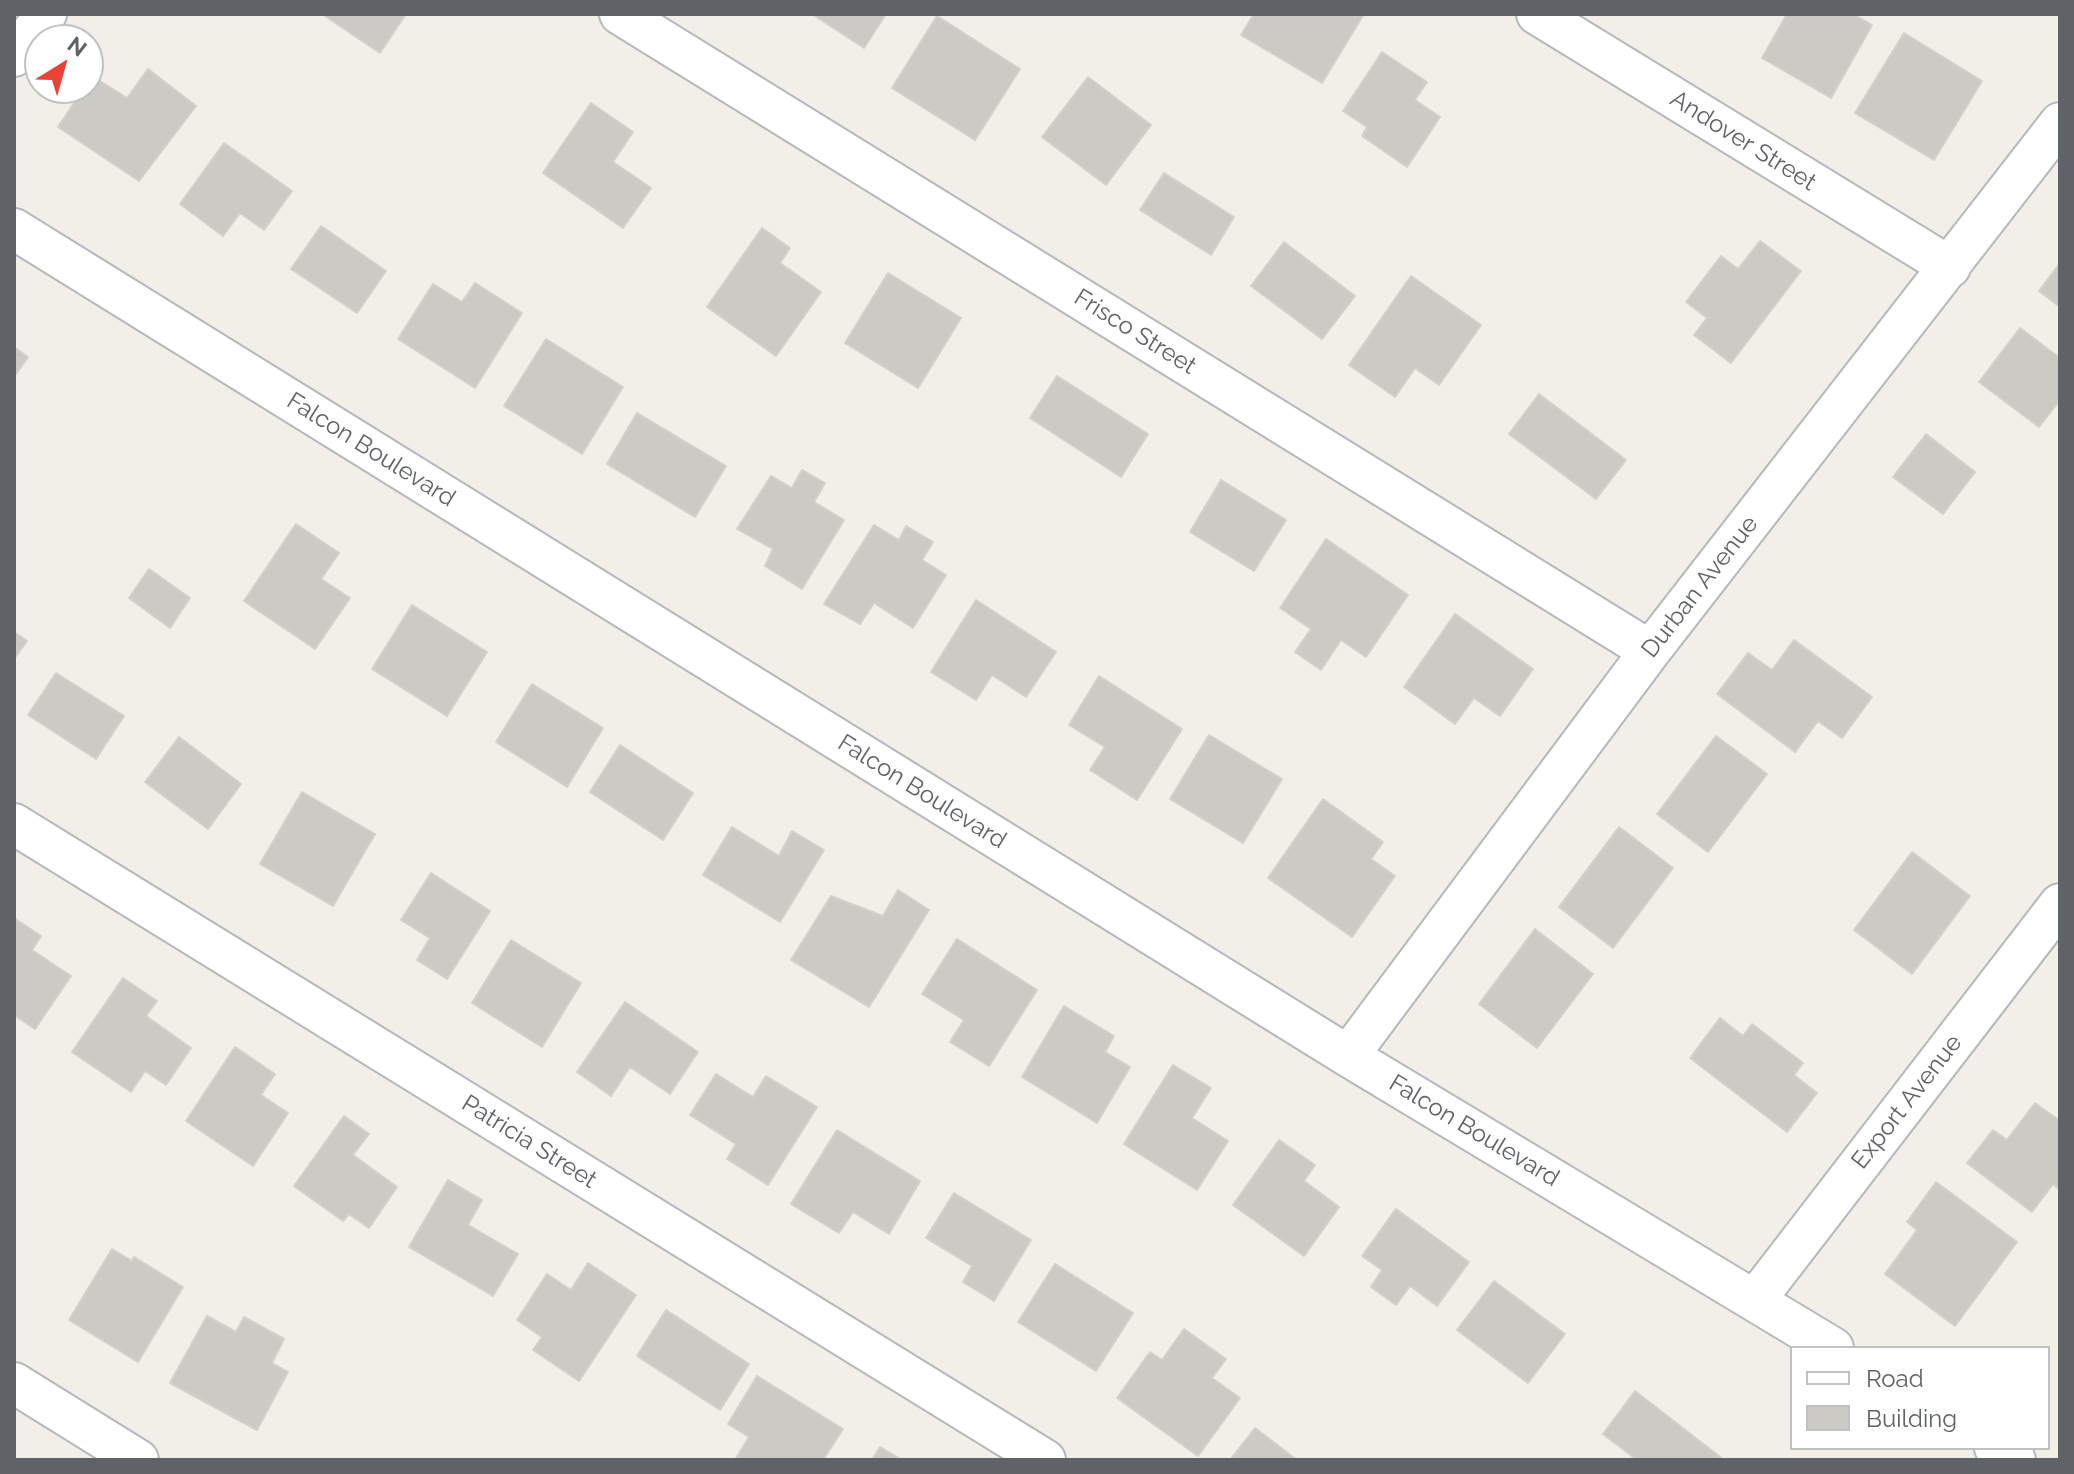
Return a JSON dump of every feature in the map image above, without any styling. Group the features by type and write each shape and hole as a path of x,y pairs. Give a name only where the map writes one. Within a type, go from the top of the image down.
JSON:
{"street":[{"path":"14,56 46,14"},
{"name":"Frisco Street","path":"620,14 1650,651"},
{"name":"Andover Street","path":"1537,14 1950,267"},
{"name":"Durban Avenue","path":"1348,1056 1650,651 2060,123"},
{"name":"Falcon Boulevard","path":"14,229 1348,1056 1830,1346"},
{"name":"Patricia Street","path":"14,824 1045,1460"},
{"name":"Export Avenue","path":"1755,1300 2060,904"},
{"path":"14,1383 138,1460"}],"building":[{"path":"322,14 406,14 380,53"},
{"path":"812,14 886,14 864,48"},
{"path":"1254,14 1364,14 1322,83 1241,35"},
{"path":"1787,14 1853,14 1872,25 1831,98 1762,58"},
{"path":"937,16 1020,69 975,140 892,88"},
{"path":"1904,33 1982,81 1934,160 1855,113"},
{"path":"1382,52 1427,82 1415,100 1440,117 1407,167 1362,136 1367,127 1343,111"},
{"path":"148,69 196,106 139,181 58,127 73,104 104,104 104,84 127,98"},
{"path":"1088,77 1151,125 1106,185 1042,137"},
{"path":"591,103 633,132 613,162 651,188 623,228 543,173"},
{"path":"224,143 292,191 264,230 240,213 223,236 180,204"},
{"path":"1164,173 1234,217 1211,255 1140,210"},
{"path":"321,226 386,271 357,313 291,269"},
{"path":"762,228 790,248 780,263 821,292 776,356 707,307"},
{"path":"1760,241 1801,271 1731,363 1694,335 1707,318 1686,302 1721,256 1738,269"},
{"path":"1284,242 1355,296 1322,339 1251,286"},
{"path":"2060,263 2060,307 2039,291"},
{"path":"888,273 961,318 918,388 845,343"},
{"path":"1411,276 1481,325 1439,385 1415,368 1395,397 1349,365"},
{"path":"475,283 522,313 475,388 398,339 433,284 462,302"},
{"path":"2020,328 2060,358 2060,400 2039,427 1979,382"},
{"path":"546,339 623,387 582,454 504,406"},
{"path":"14,347 28,357 14,377"},
{"path":"1057,376 1148,434 1121,477 1030,418"},
{"path":"1539,394 1626,460 1596,499 1509,434"},
{"path":"637,413 726,466 695,517 607,464"},
{"path":"1926,434 1975,472 1943,514 1893,477"},
{"path":"802,470 825,483 814,502 844,520 802,589 765,566 773,549 737,529 771,476 792,488"},
{"path":"1221,480 1286,520 1254,571 1190,532"},
{"path":"296,524 339,553 321,579 350,598 315,649 244,601"},
{"path":"874,525 899,540 906,526 933,542 922,560 946,575 913,628 874,603 860,624 824,604"},
{"path":"1326,539 1408,595 1366,657 1341,640 1321,670 1295,652 1311,629 1280,608"},
{"path":"149,569 190,598 170,628 129,598"},
{"path":"976,600 1056,652 1026,697 992,675 976,700 931,672"},
{"path":"412,605 487,652 447,716 372,669"},
{"path":"1455,614 1533,669 1500,716 1474,698 1455,724 1404,687"},
{"path":"14,632 27,641 14,659"},
{"path":"1794,640 1872,697 1842,738 1818,721 1795,752 1717,694 1748,653 1772,670"},
{"path":"56,673 124,716 96,759 28,715"},
{"path":"1099,676 1182,729 1137,800 1090,770 1105,747 1069,725"},
{"path":"532,684 603,728 567,787 496,742"},
{"path":"1209,735 1282,779 1243,843 1170,799"},
{"path":"1716,736 1767,774 1708,852 1657,814"},
{"path":"179,737 241,784 208,829 145,782"},
{"path":"620,745 693,793 663,840 590,792"},
{"path":"302,792 375,834 333,906 260,864"},
{"path":"1323,799 1383,842 1371,859 1395,876 1352,937 1268,878"},
{"path":"732,827 779,856 792,831 824,850 780,922 703,875"},
{"path":"1619,827 1673,868 1613,948 1559,907"},
{"path":"1912,852 1970,896 1912,974 1854,930"},
{"path":"431,873 490,911 447,979 417,960 430,938 401,920"},
{"path":"898,890 929,910 869,1007 791,960 831,896 883,916"},
{"path":"14,918 41,936 32,950 71,976 35,1029 14,1015"},
{"path":"1535,929 1593,974 1537,1048 1479,1004"},
{"path":"957,939 1037,990 989,1066 950,1042 964,1020 922,994"},
{"path":"511,940 581,983 542,1047 472,1003"},
{"path":"123,978 157,1001 146,1016 191,1048 166,1085 145,1071 131,1092 72,1052"},
{"path":"625,1002 698,1052 670,1094 630,1067 611,1096 577,1072"},
{"path":"1064,1006 1114,1036 1105,1052 1130,1067 1097,1123 1022,1077"},
{"path":"1720,1018 1743,1036 1752,1024 1803,1063 1794,1075 1817,1093 1787,1132 1690,1058"},
{"path":"235,1047 275,1074 261,1095 288,1113 253,1166 186,1121"},
{"path":"1173,1065 1211,1088 1192,1118 1228,1141 1197,1190 1124,1144"},
{"path":"716,1074 753,1097 766,1076 817,1107 768,1185 727,1159 736,1144 690,1115"},
{"path":"2035,1103 2060,1121 2060,1190 2053,1184 2032,1212 1967,1163 1993,1130 2007,1140"},
{"path":"344,1116 369,1134 353,1155 397,1187 369,1228 349,1214 343,1221 294,1186"},
{"path":"837,1130 920,1181 889,1234 853,1212 839,1233 791,1204"},
{"path":"1279,1140 1315,1165 1304,1181 1339,1207 1304,1256 1233,1205"},
{"path":"448,1180 482,1200 468,1225 518,1254 493,1296 409,1247"},
{"path":"1936,1182 2017,1242 1955,1326 1885,1274 1917,1230 1907,1222"},
{"path":"954,1193 1031,1240 994,1301 963,1282 972,1266 926,1238"},
{"path":"1396,1209 1469,1262 1437,1306 1410,1286 1396,1305 1371,1287 1382,1270 1362,1256"},
{"path":"112,1249 132,1261 134,1257 183,1287 138,1362 69,1320"},
{"path":"588,1263 636,1295 579,1381 533,1350 542,1337 517,1320 547,1274 571,1290"},
{"path":"1055,1264 1133,1313 1096,1371 1018,1322"},
{"path":"1494,1281 1565,1334 1528,1383 1457,1330"},
{"path":"666,1310 749,1364 720,1410 637,1356"},
{"path":"207,1316 236,1332 244,1317 284,1339 272,1363 288,1372 257,1430 170,1383"},
{"path":"1184,1329 1226,1359 1212,1378 1240,1398 1198,1456 1117,1398 1150,1352 1162,1360"},
{"path":"757,1376 843,1429 823,1460 735,1460 749,1437 728,1424"},
{"path":"1635,1391 1724,1460 1637,1460 1603,1434"},
{"path":"1255,1428 1297,1460 1230,1460"},
{"path":"880,1447 902,1460 872,1460"}]}
